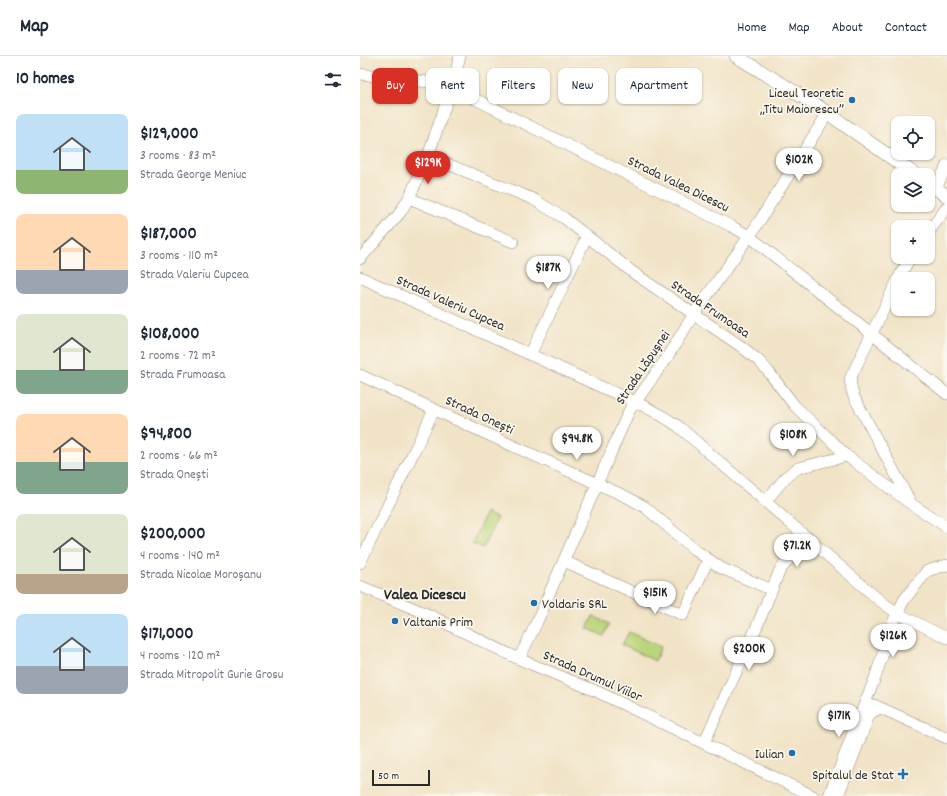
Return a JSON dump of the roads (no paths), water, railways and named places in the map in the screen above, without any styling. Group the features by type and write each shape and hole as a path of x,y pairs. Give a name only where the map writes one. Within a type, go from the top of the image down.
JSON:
{"main road":[{"path":"736,56 828,113 906,168"},
{"path":"935,188 947,196"}],"street":[{"path":"457,68 460,56"},
{"name":"Strada Valea Dicescu","path":"360,74 426,82"},
{"name":"Strada Valea Dicescu","path":"479,101 714,217 749,236 947,394"},
{"path":"360,259 399,214 410,198 428,156 446,104"},
{"name":"Strada Lăpușnei","path":"519,659 564,561 629,411 664,362 694,314 772,204 828,113"},
{"name":"Strada Frumoasa","path":"428,156 533,199 557,214 635,274 742,347 759,361 794,405 847,456 911,504 947,527"},
{"path":"935,182 947,165"},
{"path":"410,198 513,242"},
{"path":"935,223 947,207"},
{"path":"530,355 587,236"},
{"path":"907,264 871,333 851,376 850,384 852,391 911,504"},
{"name":"Strada Valeriu Cupcea","path":"360,277 530,355 636,401 663,415 678,426 880,600 897,613 947,638"},
{"name":"Strada Onești","path":"360,375 597,483 646,507 708,560 721,568 772,590"},
{"path":"360,563 434,410"},
{"path":"765,502 786,477 794,470 847,456"},
{"path":"704,743 780,570 807,537"},
{"path":"564,561 683,616 708,560"},
{"path":"829,796 869,695 897,613 913,588 927,571 947,565"},
{"name":"Strada Drumul Viilor","path":"360,586 427,614 519,659 598,692 813,796"},
{"path":"869,695 871,702 877,707 947,738"},
{"path":"860,715 868,707 877,707"},
{"path":"838,796 868,718 877,707"}],"place":[{"name":"Liceul Teoretic „Titu Maiorescu”","path":"852,100"},
{"name":"Voldaris SRL","path":"534,603"},
{"name":"Valtanis Prim","path":"395,621"},
{"name":"Iulian","path":"792,753"},
{"name":"Spitalul de Stat","path":"903,774"}],"district":[{"name":"Valea Dicescu","path":"425,593"}]}
